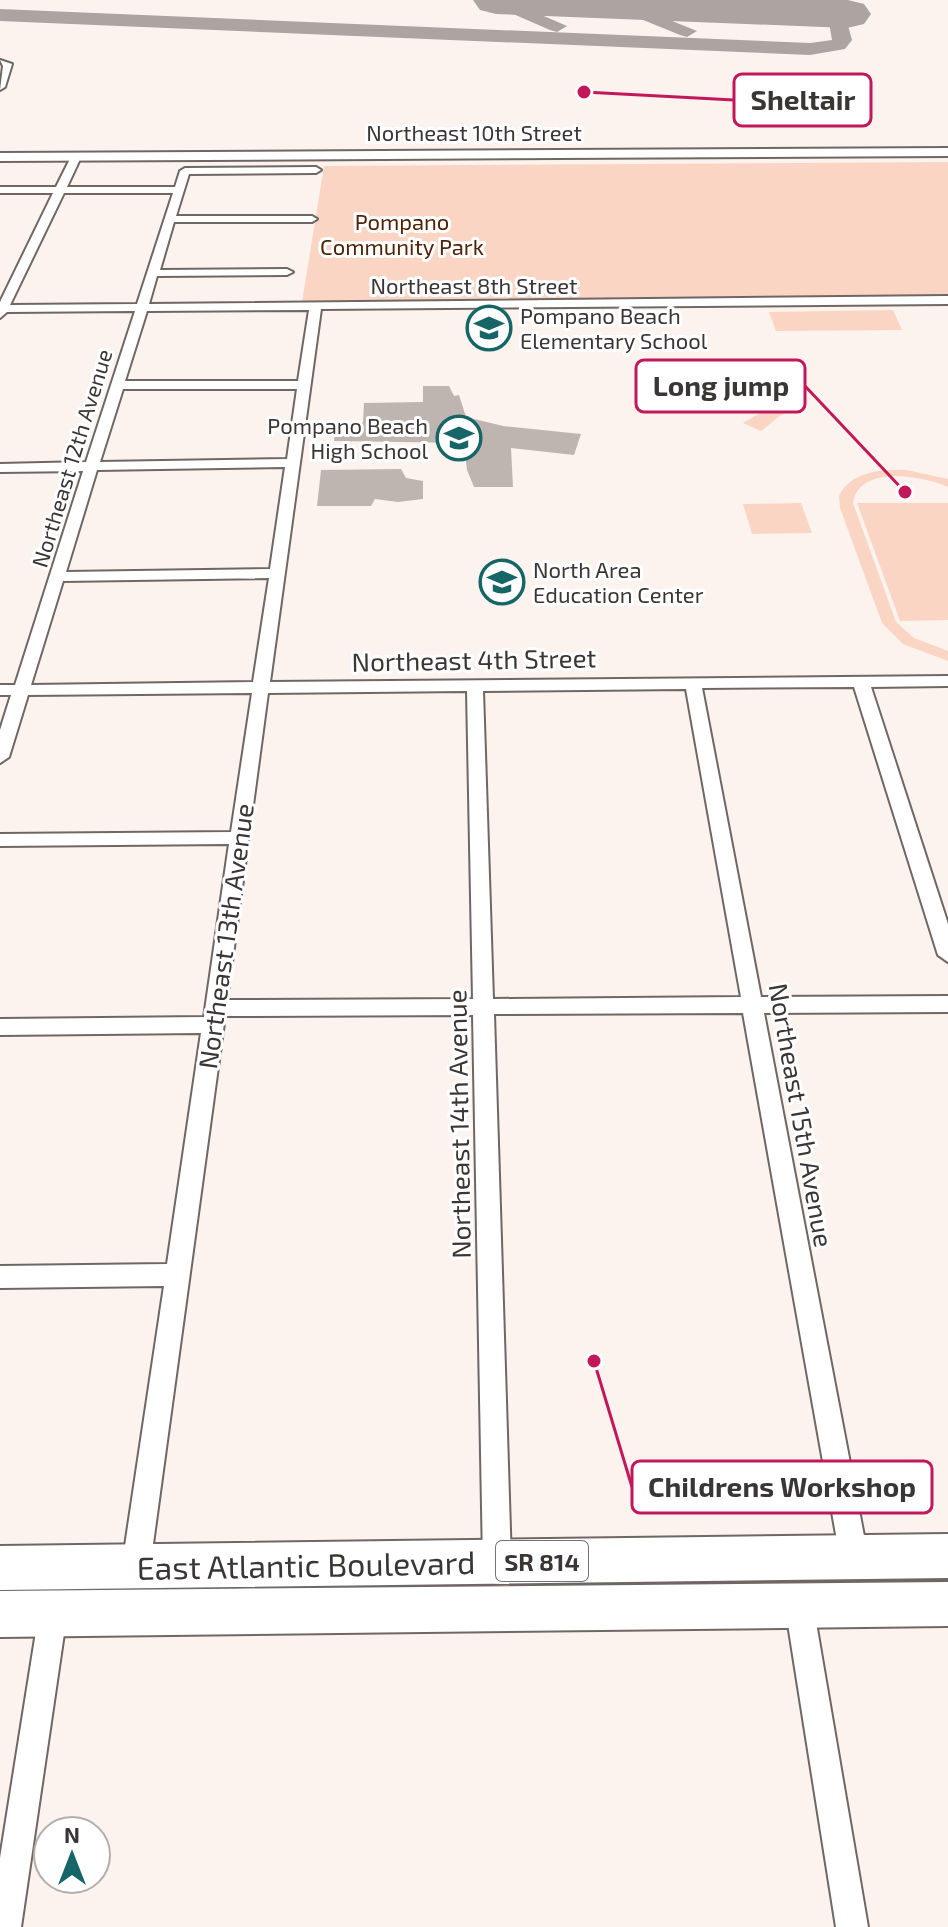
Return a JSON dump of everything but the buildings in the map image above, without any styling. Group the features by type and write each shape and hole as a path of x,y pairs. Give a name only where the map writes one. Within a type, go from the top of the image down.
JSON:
{"main road":[{"name":"East Atlantic Boulevard","path":"0,1568 948,1556"},
{"path":"799,1605 833,1590 846,1575 854,1557"},
{"path":"53,1613 90,1586 136,1566"},
{"name":"East Atlantic Boulevard","path":"0,1614 948,1604"}],"street":[{"path":"0,63 8,64 2,83"},
{"name":"Northeast 10th Street","path":"0,157 948,152"},
{"path":"1,311 64,178 61,170 70,157"},
{"name":"Northeast 12th Avenue","path":"0,757 185,171 316,170"},
{"path":"0,190 179,190"},
{"path":"170,219 312,219"},
{"path":"153,273 287,272"},
{"name":"Northeast 8th Street","path":"1,311 948,300"},
{"name":"Northeast 13th Avenue","path":"136,1566 315,307"},
{"path":"117,385 306,385"},
{"path":"0,468 295,463"},
{"path":"57,577 276,573"},
{"name":"Northeast 4th Street","path":"0,690 948,681"},
{"path":"861,682 948,955"},
{"name":"Northeast 15th Avenue","path":"693,683 854,1557"},
{"name":"Northeast 14th Avenue","path":"475,685 497,1562"},
{"path":"0,840 239,838"},
{"path":"0,1027 484,1005 948,1004"},
{"path":"0,1277 177,1275"},
{"path":"799,1605 852,1927"},
{"path":"5,1927 53,1613"}],"green space":[{"name":"Pompano Community Park","path":"948,162 948,296 302,302 324,166"},
{"path":"893,310 902,330 776,331 769,312"},
{"path":"774,399 797,409 781,415 761,431 743,423 765,410 762,406"},
{"path":"907,470 948,479 948,487 909,477 879,478 867,482 858,491 853,503 896,622 914,638 948,651 948,661 903,644 882,623 840,508 839,496 851,481 878,471"},
{"path":"801,503 812,533 752,534 743,504"},
{"path":"857,503 948,503 948,620 900,621"}],"taxiway":[{"path":"490,0 557,26"},
{"path":"603,0 687,31"},
{"path":"0,15 810,49 838,45 842,40 838,19 815,13"}],"runway":[{"path":"496,0 847,14"}],"place":[{"name":"Sheltair","path":"584,92"},
{"name":"Pompano Beach Elementary School","path":"489,328"},
{"name":"Pompano Beach High School","path":"459,438"},
{"name":"Long jump","path":"905,492"},
{"name":"North Area Education Center","path":"502,582"},
{"name":"Childrens Workshop","path":"594,1361"}]}
